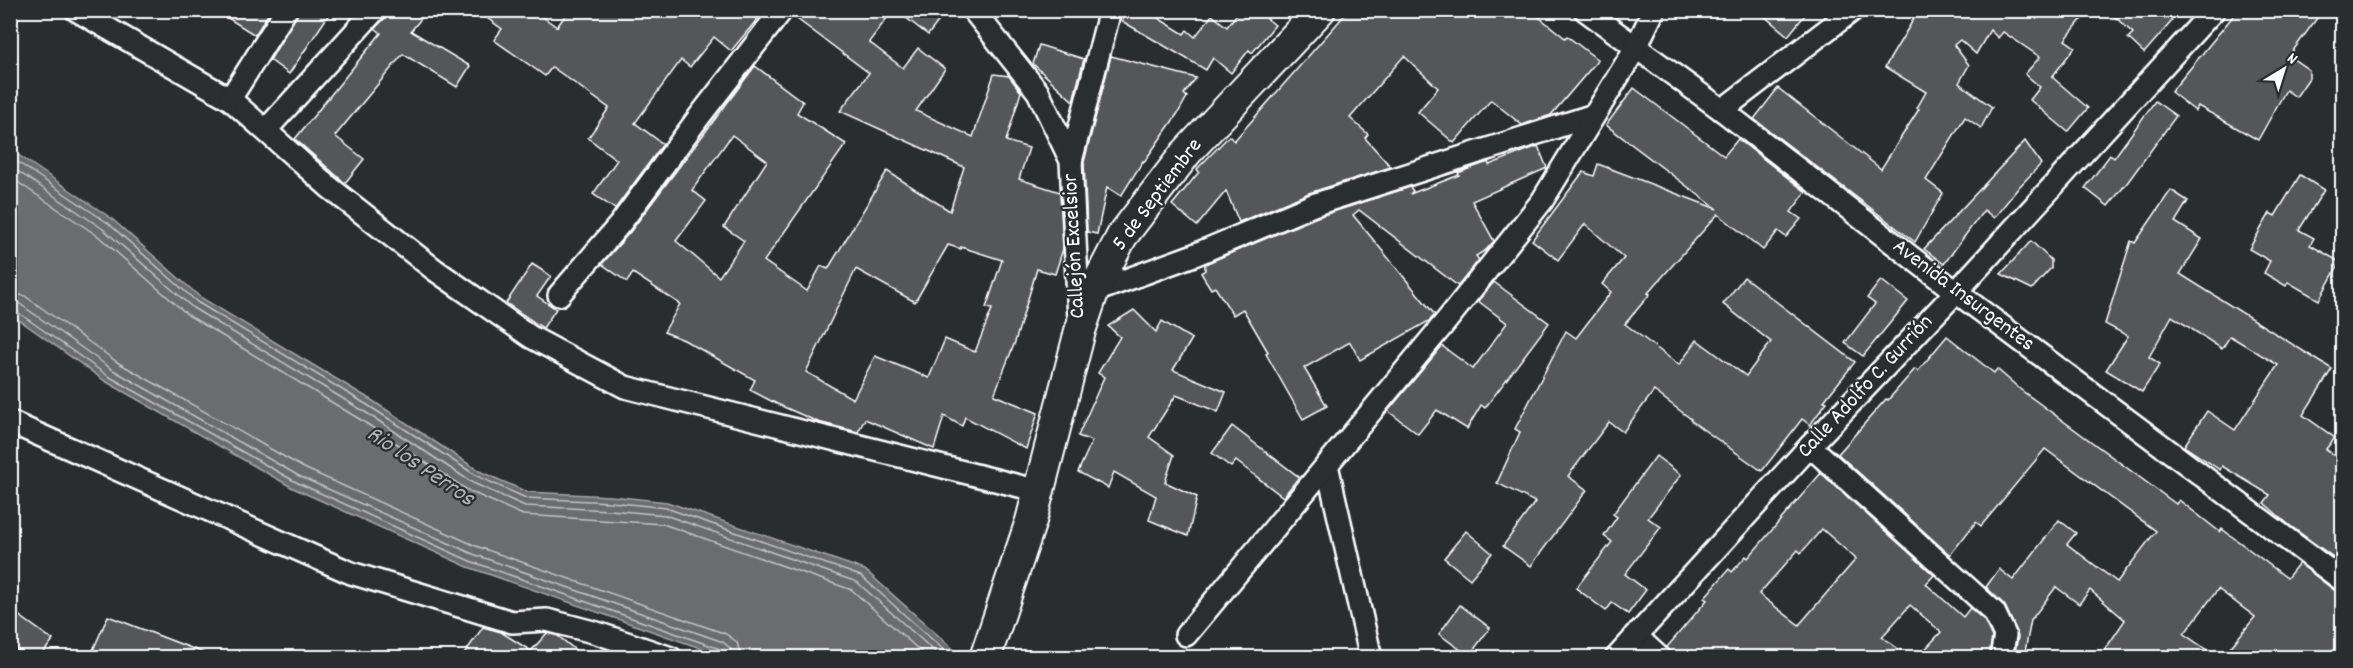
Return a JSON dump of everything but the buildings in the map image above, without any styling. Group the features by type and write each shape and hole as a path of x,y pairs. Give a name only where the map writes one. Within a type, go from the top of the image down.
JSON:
{"street":[{"path":"76,10 230,99 329,187 435,270 531,337 625,387 1039,491"},
{"path":"230,99 286,10"},
{"path":"266,130 375,10"},
{"path":"559,295 620,224 782,10"},
{"name":"Callejón Excelsior","path":"973,10 1038,92 1071,161 1080,331"},
{"path":"1071,161 1110,10"},
{"name":"5 de Septiembre","path":"985,657 1031,521 1080,331 1093,292 1122,236 1186,153 1320,10"},
{"name":"Avenida Insurgentes","path":"1585,10 1635,49 1722,110 1956,292 2343,580"},
{"path":"1186,635 1542,201 1635,49 1654,10"},
{"path":"1722,110 1853,10"},
{"name":"Calle Adolfo C. Gurrión","path":"1616,657 1810,446 1956,292 2214,10"},
{"path":"1093,292 1194,255 1313,205 1594,115"},
{"path":"10,422 351,573 512,622 547,620 597,633 671,657"},
{"path":"1810,446 1994,612 2005,635 2001,657"},
{"path":"1327,465 1371,657"},
{"path":"1635,635 1660,657"}],"lane":[{"path":"10,654 16,657"}],"water":[{"name":"Rio los Perros","path":"11,150 111,218 200,297 373,401 479,471 527,492 611,496 667,502 865,570 960,655 966,657 726,657 468,567 293,488 105,381 11,314"}]}
